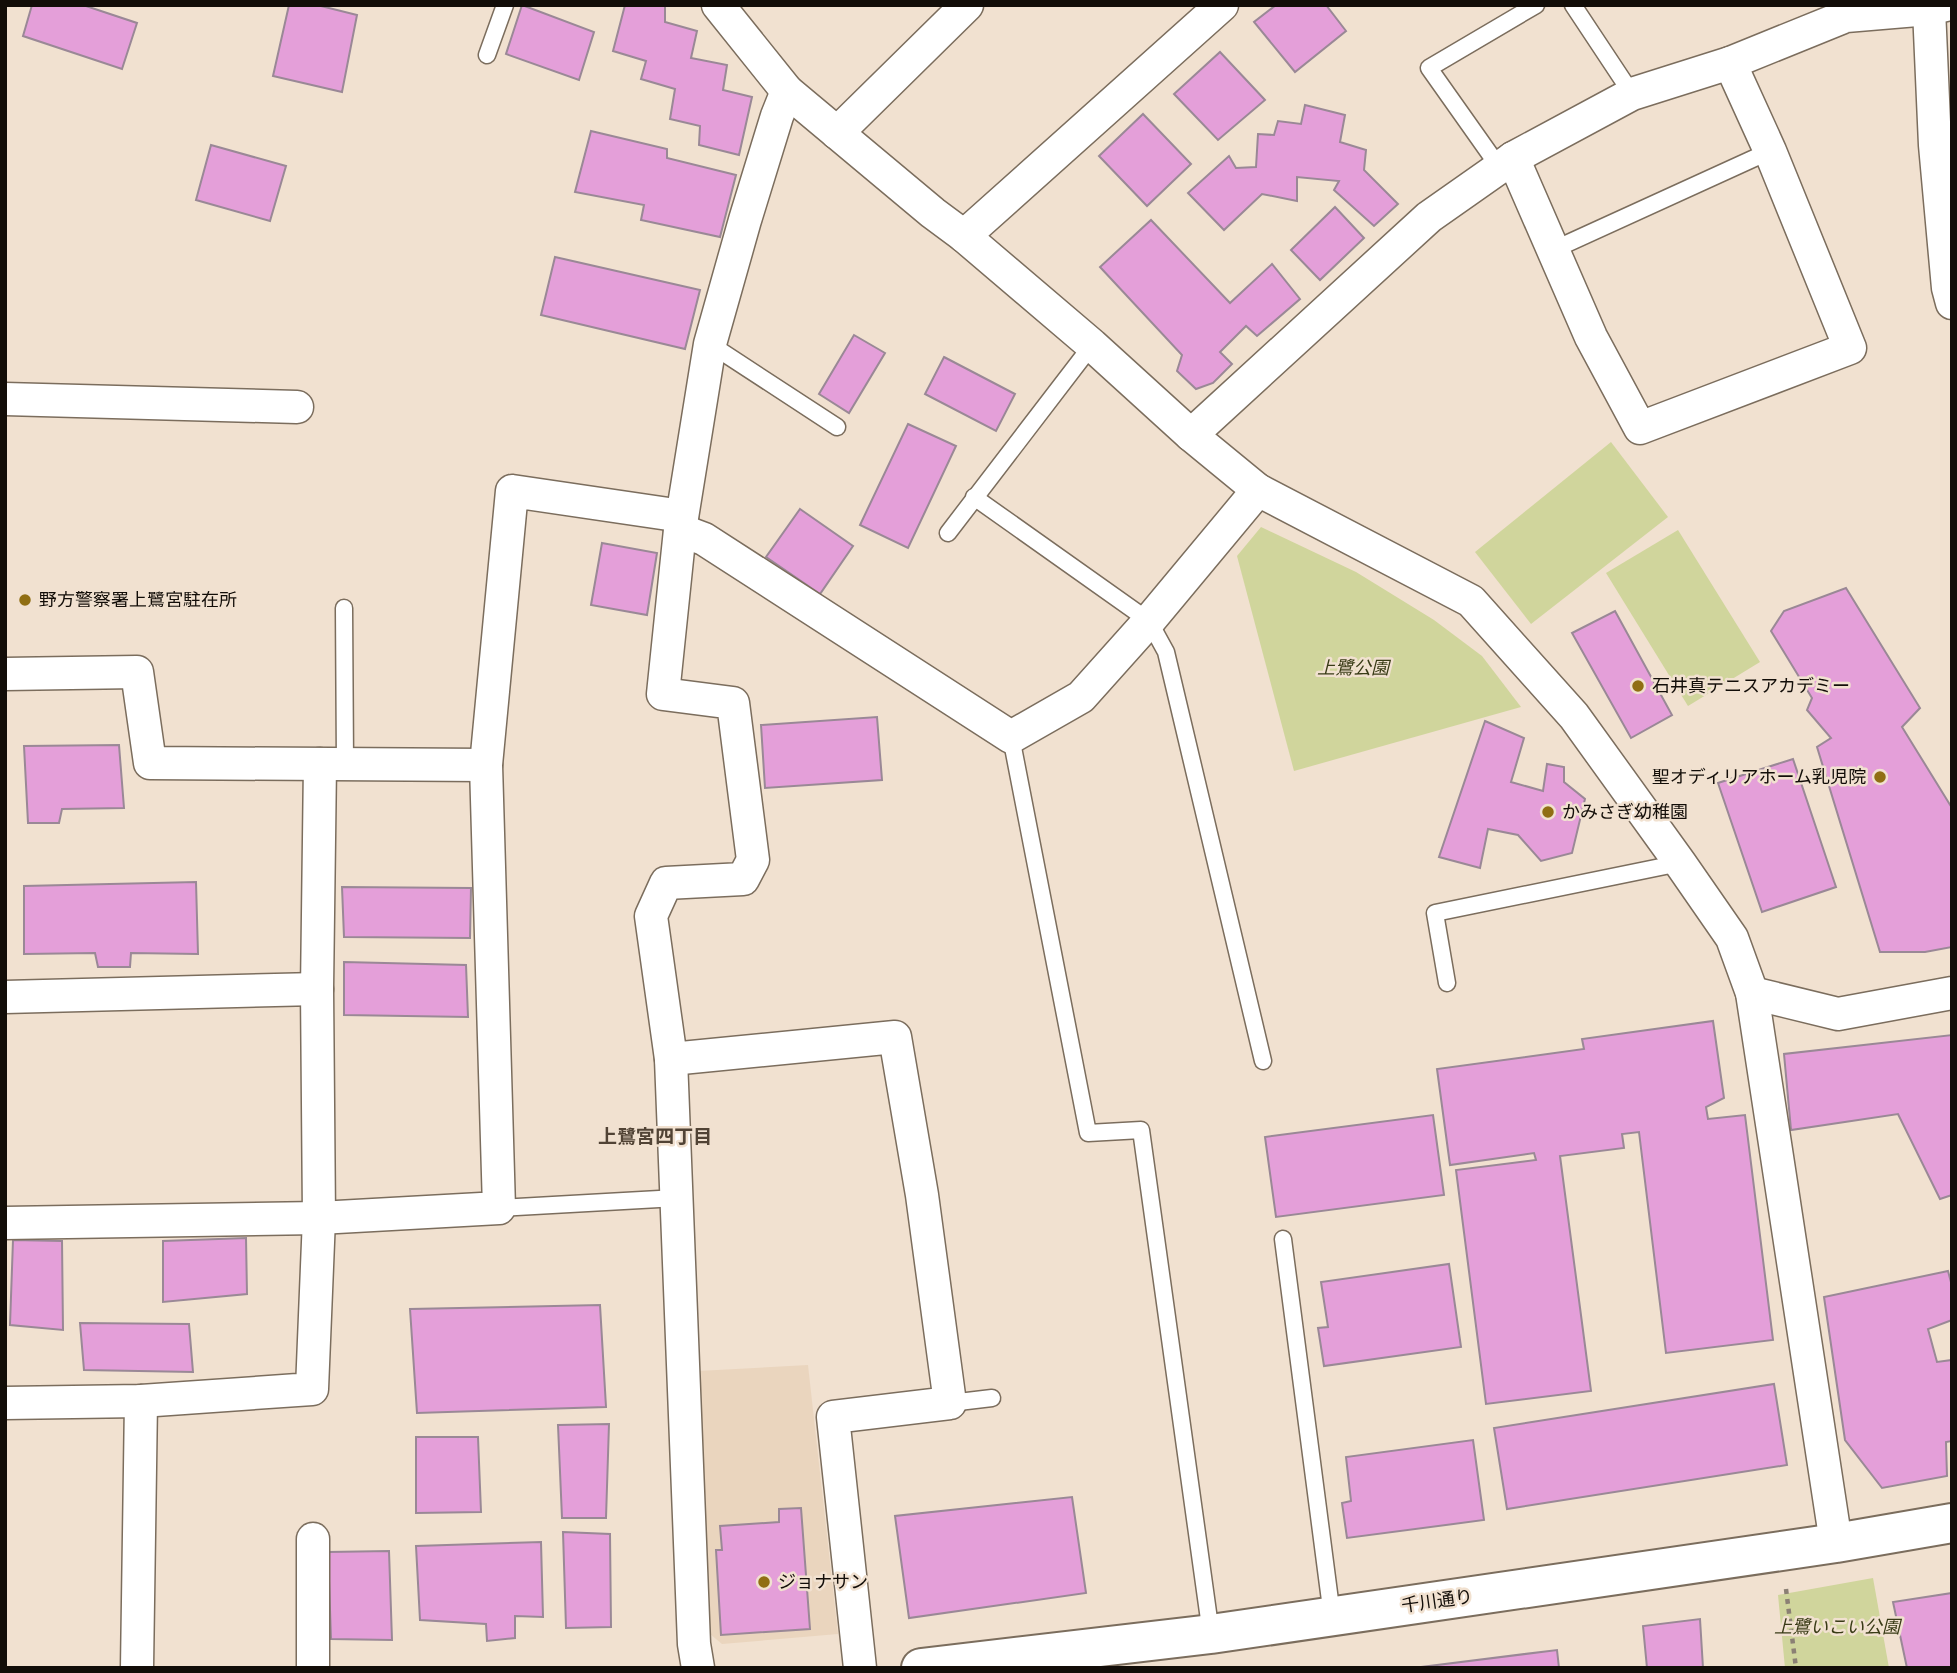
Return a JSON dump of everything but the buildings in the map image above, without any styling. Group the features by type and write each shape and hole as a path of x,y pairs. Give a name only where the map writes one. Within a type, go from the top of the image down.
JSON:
{"main road":[{"name":"千川通り","path":"921,1668 1211,1634 1836,1543 1952,1523"}],"street":[{"path":"837,133 967,5"},
{"path":"964,236 1222,5"},
{"path":"1191,435 1429,217 1506,163 1632,94 1730,63 1846,11 1938,7 1935,145 1948,288 1952,303"},
{"path":"729,9 787,91 964,236 1092,345 1191,435 1258,490 1471,601 1574,716 1732,938 1752,992 1836,1543"},
{"path":"1506,163 1553,250 1591,337 1640,428 1850,348 1770,151 1730,63"},
{"path":"698,1668 694,1644 671,1059 651,916 666,883 743,879 753,860 733,703 663,694 681,523 710,344 777,116 787,91"},
{"path":"5,399 297,407"},
{"path":"5,1223 319,1218 499,1208 486,765 512,491 681,523 1010,737 1081,697 1149,621 1258,490"},
{"path":"5,674 137,672 150,763 486,765"},
{"path":"5,1403 141,1401 312,1389 319,1218 317,989 332,764"},
{"path":"5,998 317,989"},
{"path":"1752,992 1838,1014 1952,993"},
{"path":"671,1059 895,1037 922,1195 950,1403 833,1417 860,1668"},
{"path":"137,1668 141,1401"},
{"path":"313,1539 313,1668"}],"lane":[{"path":"487,55 505,5"},
{"path":"1506,163 1429,68 1536,5"},
{"path":"1573,5 1632,94"},
{"path":"1553,250 1770,151"},
{"path":"710,344 837,427"},
{"path":"948,533 1092,345"},
{"path":"974,497 1149,621 1166,652 1264,1061"},
{"path":"332,764 344,608"},
{"path":"1010,737 1088,1133 1141,1130 1211,1634"},
{"path":"1447,983 1435,913 1680,863"},
{"path":"499,1208 677,1198"},
{"path":"1283,1239 1332,1616"},
{"path":"950,1403 992,1398"}],"path":[{"path":"1786,1585 1796,1668"}],"shaded area":[{"path":"808,1365 838,1634 722,1644 710,1634 698,1371"}],"green space":[{"path":"1611,442 1668,517 1531,624 1475,552"},
{"name":"上鷺公園","path":"1261,527 1356,572 1434,620 1482,656 1521,707 1294,771 1237,556"},
{"path":"1678,530 1760,662 1688,706 1606,573"},
{"name":"上鷺いこい公園","path":"1873,1578 1889,1668 1785,1668 1778,1595"}],"place":[{"name":"野方警察署上鷺宮駐在所","path":"25,600"},
{"name":"石井真テニスアカデミー","path":"1638,686"},
{"name":"聖オディリアホーム乳児院","path":"1880,777"},
{"name":"かみさぎ幼稚園","path":"1548,812"},
{"name":"ジョナサン","path":"764,1582"}],"district":[{"name":"上鷺宮四丁目","path":"655,1136"}]}
